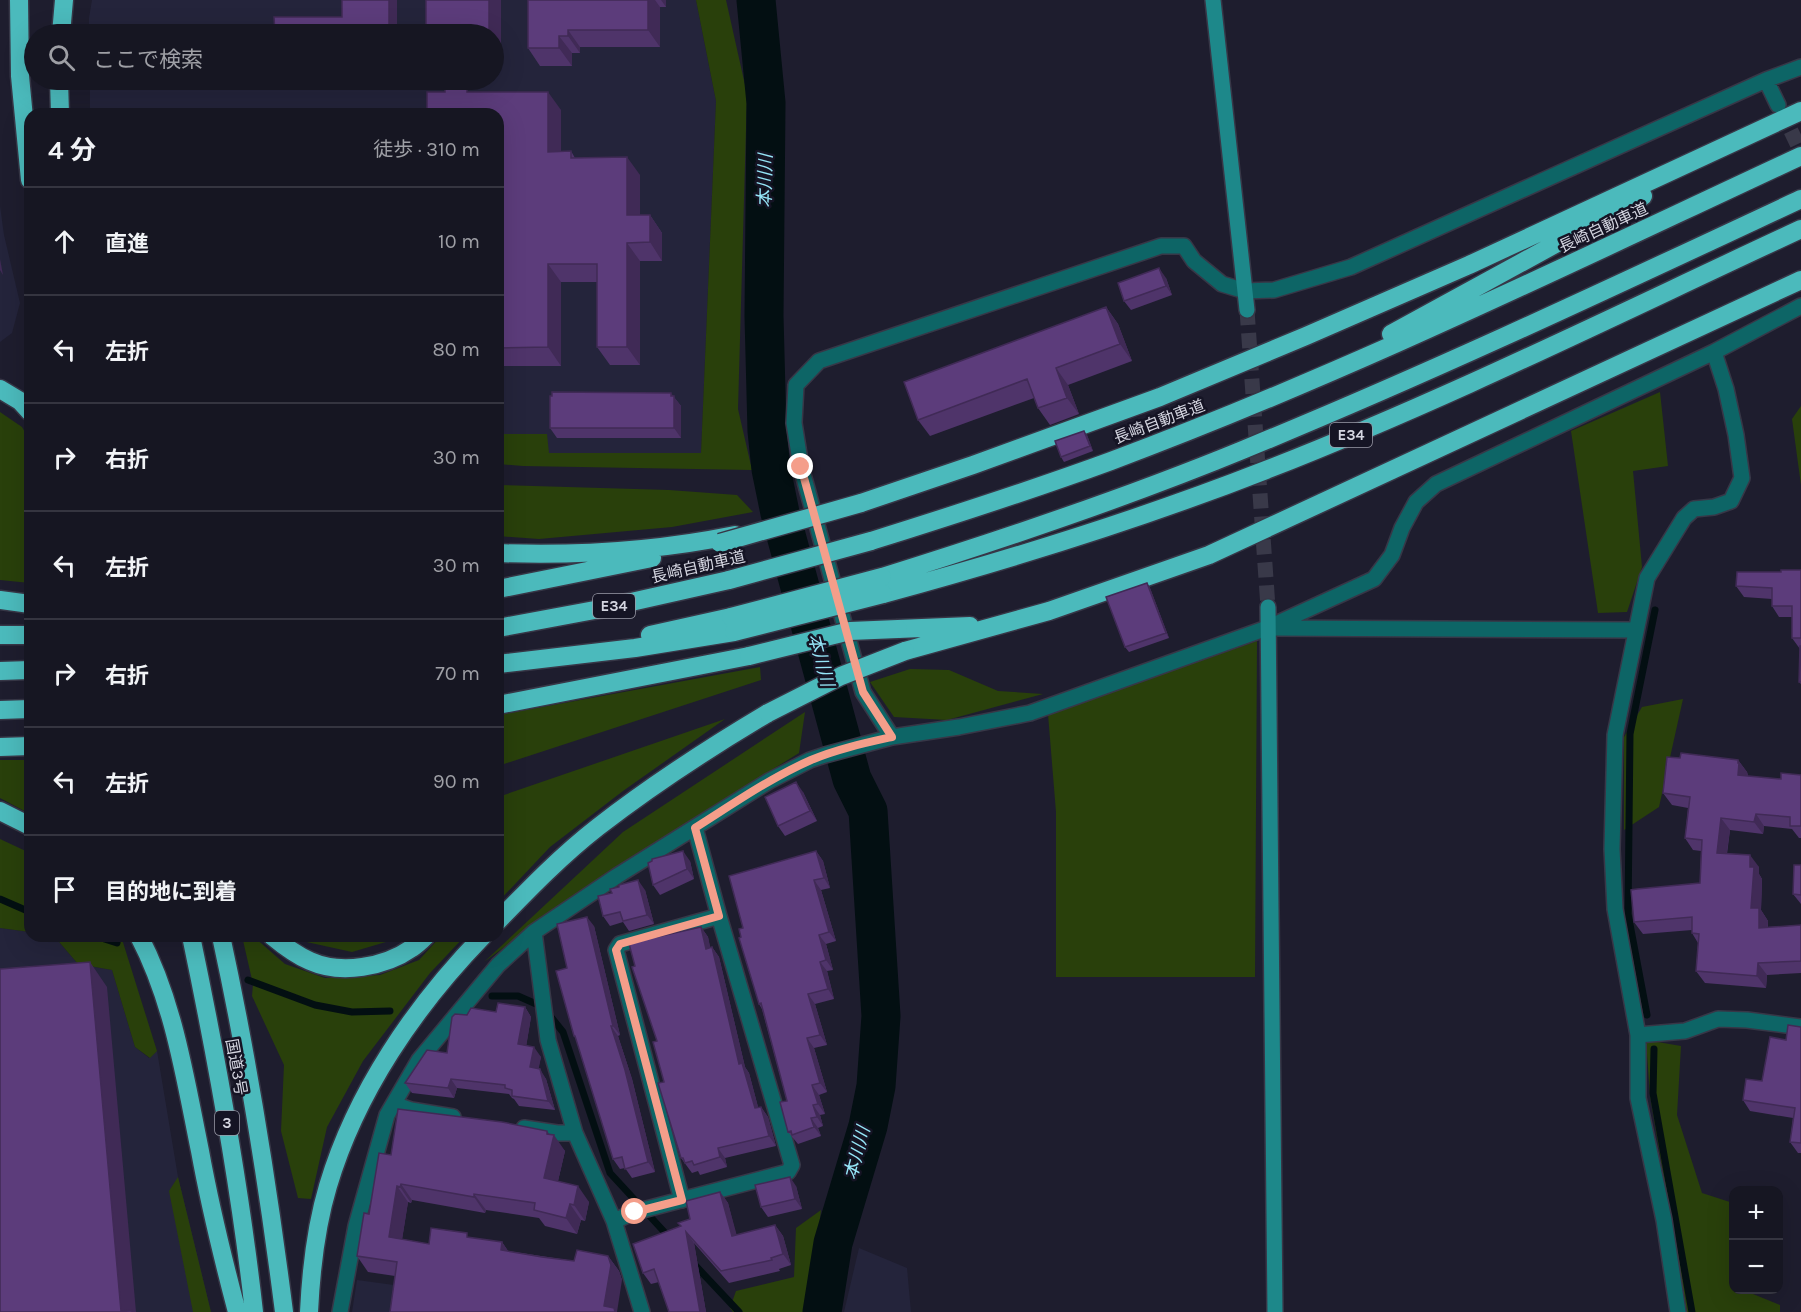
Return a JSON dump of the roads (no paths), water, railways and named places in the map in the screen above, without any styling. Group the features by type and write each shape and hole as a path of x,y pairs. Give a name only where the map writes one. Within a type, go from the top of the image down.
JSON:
{"highway":[{"path":"19,0 20,76 24,118"},
{"path":"62,24 64,0"},
{"path":"59,90 60,108"},
{"path":"1227,416 1372,344 1790,110"},
{"path":"504,588 623,565 775,528 861,503 1160,397 1469,265 1790,110"},
{"name":"長崎自動車道","path":"504,627 600,609 729,580 871,541 1111,461 1227,416 1495,299 1801,156"},
{"path":"504,663 733,625 882,585 1254,446 1363,400 1801,199"},
{"name":"E34","path":"882,585 959,573 1097,530 1267,470 1491,373 1801,229"},
{"path":"1267,470 1373,435 1496,382 1801,242"},
{"path":"504,915 554,865 596,829 685,764 768,712 841,676 905,651 1049,611 1209,555 1801,280"},
{"path":"0,389 24,405"},
{"path":"504,553 605,553 720,541"},
{"path":"0,600 24,603"},
{"path":"504,704 749,656 850,631 980,626 1022,619"},
{"path":"0,635 24,635"},
{"path":"0,671 24,670"},
{"path":"0,710 24,709"},
{"path":"0,747 24,746"},
{"path":"0,811 24,823"},
{"path":"142,942 157,977 179,1047 211,1209 237,1312"},
{"name":"国道3号","path":"191,942 206,1006 230,1136 254,1312"},
{"name":"国道3号","path":"222,942 258,1127 284,1312"},
{"path":"279,942 312,962 338,968 363,967 389,960 412,949 420,942"},
{"path":"309,1312 310,1284 318,1227 342,1144 361,1103 409,1024 478,942"}],"street":[{"path":"1213,0 1246,310"},
{"path":"892,737 863,692 804,478 794,423 796,385 819,361 1161,246 1184,246 1194,261 1222,284 1245,291 1275,290 1352,267 1766,80 1801,67"},
{"path":"1766,80 1790,110"},
{"path":"340,1312 356,1226 387,1115 418,1059 498,965 534,932 617,876 769,781 825,755 892,737 959,727 1030,712 1267,628 1374,579 1392,555 1402,528 1416,502 1436,484 1714,352 1801,306"},
{"path":"1678,1312 1664,1220 1638,1098 1638,1035 1615,909 1611,849 1615,735 1647,578 1684,518 1694,508 1714,507 1731,501 1742,478 1726,389 1714,352"},
{"path":"1268,607 1275,1312"},
{"path":"1267,628 1636,630"},
{"path":"615,1221 635,1212 788,1172 792,1165 695,828"},
{"path":"682,1200 616,950 620,944 719,916"},
{"path":"534,932 548,1040 575,1133 615,1221 642,1312"},
{"path":"1638,1035 1684,1031 1718,1018 1801,1027"},
{"path":"394,1104 411,1110 467,1119"},
{"path":"512,1126 556,1133 575,1133"}],"waterway":[{"name":"本川川","path":"756,0 766,103 764,316 767,431 771,469 780,513 852,779 868,811 881,1016 876,1086 868,1126 833,1243 822,1312"},
{"path":"1647,1015 1628,914 1630,734 1655,610"},
{"path":"0,899 24,909"},
{"path":"248,980 315,1005 352,1012 390,1011"},
{"path":"492,996 518,996 543,1007 563,1032 610,1173 669,1237"},
{"path":"1654,1049 1653,1093 1692,1312"},
{"path":"693,1263 739,1312"}],"tunnel":[{"path":"1781,110 1801,152"},
{"path":"1247,310 1268,607"}]}
